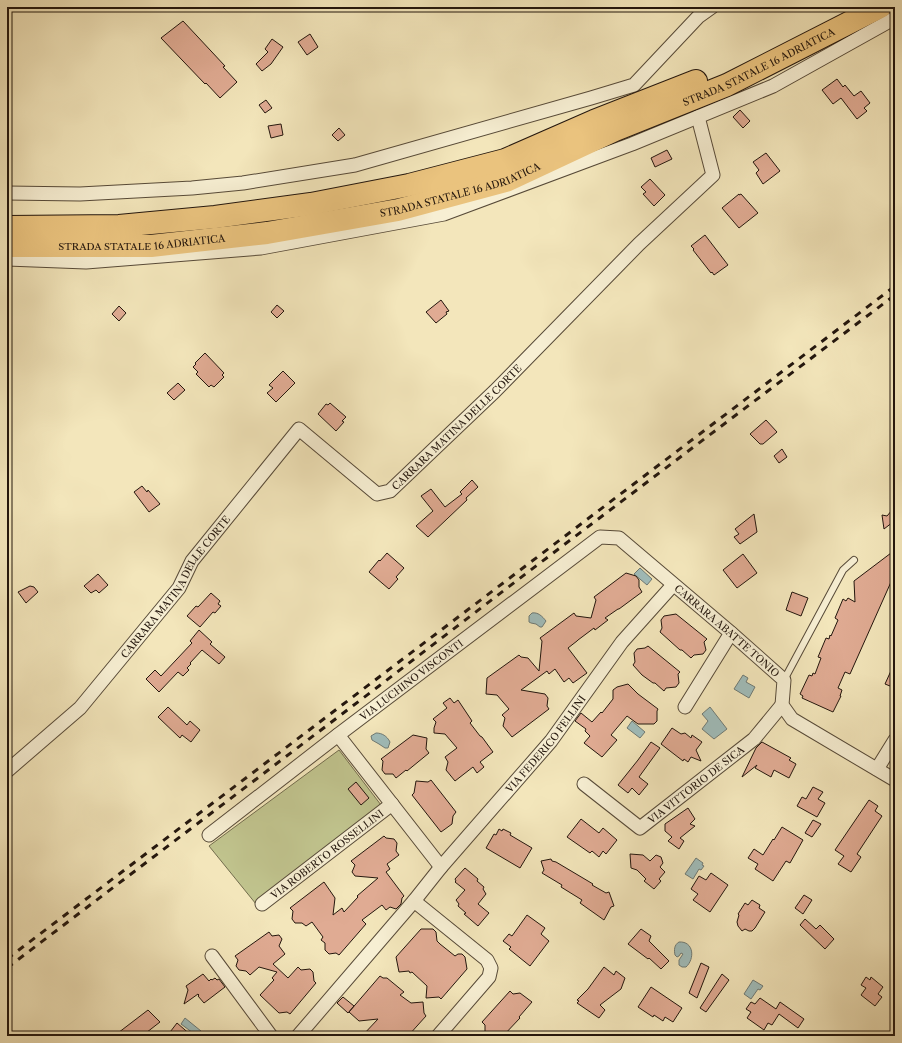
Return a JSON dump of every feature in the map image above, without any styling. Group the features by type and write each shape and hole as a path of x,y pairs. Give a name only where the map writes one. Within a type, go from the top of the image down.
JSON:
{"highway":[{"name":"STRADA STATALE 16 ADRIATICA","path":"7,227 119,226 215,217 311,204 409,185 505,160 594,121 726,69 850,7"},
{"name":"STRADA STATALE 16 ADRIATICA","path":"7,246 150,246 267,233 398,210 506,181 615,130 726,85 880,7"}],"street":[{"path":"7,193 80,194 192,188 243,183 355,165 634,85 698,17 712,7"},
{"path":"7,259 86,262 261,248 444,214 632,144 773,86 895,18"},
{"name":"CARRARA MATINA DELLE CORTE","path":"7,771 80,708 179,588 192,561 299,429 377,494 390,491 495,391 639,244 713,174 698,117"},
{"name":"VIA LUCHINO VISCONTI","path":"209,836 338,735 600,537 619,538"},
{"name":"CARRARA ABATTE TONIO","path":"619,538 784,680 782,705"},
{"name":"VIA FEDERICO FELLINI","path":"298,1036 551,741 622,642 674,585"},
{"path":"685,707 731,633"},
{"path":"782,705 792,719 895,780"},
{"name":"VIA VITTORIO DE SICA","path":"584,784 640,828 754,739 782,705"},
{"name":"VIA ROBERTO ROSSELLINI","path":"338,735 442,867"},
{"path":"876,769 895,740"},
{"name":"VIA ROBERTO ROSSELLINI","path":"262,904 392,804"},
{"path":"414,901 487,960 491,968 489,977 438,1036"},
{"path":"212,956 271,1036"}],"lane":[{"path":"784,680 843,570 854,560"}],"green space":[{"path":"339,750 381,805 256,904 209,846"}],"water":[{"path":"640,568 652,579 647,585 634,574"},
{"path":"532,613 540,615 546,621 542,627 529,622 529,616"},
{"path":"743,675 748,678 746,682 755,687 749,698 734,689"},
{"path":"710,707 727,729 714,739 702,729 708,721 702,714"},
{"path":"632,721 645,732 640,738 627,728"},
{"path":"376,733 382,734 387,738 390,742 388,748 385,748 372,740 371,736"},
{"path":"696,858 703,863 702,865 704,866 701,870 699,869 693,879 685,874"},
{"path":"679,942 688,944 692,951 691,960 686,967 679,965 679,960 683,954 681,953 677,957 675,955 674,951"},
{"path":"753,980 763,986 760,990 758,989 751,999 744,994"},
{"path":"185,1018 201,1031 197,1036 181,1024"}],"building":[{"path":"183,21 225,66 223,67 237,82 220,98 161,38"},
{"path":"310,34 318,47 307,55 298,42"},
{"path":"272,39 283,47 271,64 262,71 256,64 268,52 265,49"},
{"path":"837,79 843,87 845,85 854,96 861,91 870,103 864,108 867,111 857,119 841,98 833,104 822,90"},
{"path":"266,100 272,108 265,113 259,105"},
{"path":"740,110 750,121 743,128 733,117"},
{"path":"281,124 283,135 271,138 268,126"},
{"path":"339,128 345,135 338,141 332,135"},
{"path":"667,150 672,159 655,167 651,158"},
{"path":"766,153 780,171 763,184 756,173 759,170 753,162"},
{"path":"650,179 665,195 654,206 643,194 646,192 641,187"},
{"path":"741,194 758,213 739,228 722,208"},
{"path":"705,235 728,265 714,275 691,246"},
{"path":"441,300 449,311 446,312 447,314 436,323 426,312"},
{"path":"277,305 284,311 277,318 271,312"},
{"path":"119,306 126,313 119,321 112,314"},
{"path":"205,353 224,373 222,375 224,377 214,387 211,385 209,387 196,374 198,372 193,367"},
{"path":"283,371 295,383 276,402 267,393 273,388 269,385"},
{"path":"178,383 185,390 174,400 167,393"},
{"path":"330,403 346,417 342,421 344,422 336,431 318,414 326,404 328,405"},
{"path":"766,420 777,432 763,444 760,444 750,434"},
{"path":"782,449 787,457 779,463 774,456"},
{"path":"472,480 478,487 466,498 467,500 428,537 416,526 433,511 421,496 431,489 445,507 462,494 460,492"},
{"path":"142,486 147,492 148,490 160,504 149,512 134,492"},
{"path":"893,509 893,522 884,529 882,515 887,516"},
{"path":"754,514 757,532 740,544 734,537 739,534 735,529"},
{"path":"895,550 895,573 850,674 845,672 838,688 842,690 841,696 833,712 802,698 803,696 800,694 809,675 812,676 813,673 815,674 821,658 818,657 826,638 829,639 830,635 831,636 838,620 835,618 843,599 846,601 848,598 855,602 854,581"},
{"path":"387,553 404,568 396,577 398,579 389,589 369,572"},
{"path":"743,554 757,573 737,588 723,570"},
{"path":"626,573 636,576 639,580 639,587 642,592 605,618 608,620 595,630 594,628 568,648 587,673 573,683 569,678 564,682 555,669 549,674 547,671 521,690 545,694 548,698 547,706 549,709 512,737 503,726 505,718 502,715 509,709 497,695 486,694 487,678 519,655 521,657 528,658 539,671 542,641 540,638 574,613 576,616 591,618 596,600 594,597"},
{"path":"98,574 108,585 99,593 96,590 91,593 84,586"},
{"path":"30,586 34,587 38,592 26,603 18,592"},
{"path":"792,592 808,598 801,616 786,610"},
{"path":"211,593 220,601 218,604 221,606 215,613 213,612 200,627 187,616"},
{"path":"676,614 707,639 704,642 706,650 703,654 694,655 691,658 660,632 662,628 661,620 664,616"},
{"path":"199,630 212,642 210,644 225,657 219,664 202,650 190,663 191,664 187,668 189,670 183,676 178,672 159,692 146,679 155,670 161,676 192,643 190,641"},
{"path":"648,646 680,672 678,674 679,683 676,687 666,688 664,691 642,675 633,665 635,662 634,653 637,649"},
{"path":"895,662 895,688 885,684"},
{"path":"628,684 638,694 658,709 657,721 654,724 638,724 627,716 611,735 617,740 602,757 584,743 590,736 585,731 586,729 575,721 581,713 592,722 601,712 602,713 613,699 613,690 617,687"},
{"path":"450,698 454,703 458,700 472,721 470,723 493,752 480,762 484,767 477,773 473,767 455,781 446,770 448,762 445,757 457,748 445,734 434,733 436,722 433,719 447,708 443,703"},
{"path":"168,707 187,725 190,721 200,730 191,742 182,735 180,738 158,717"},
{"path":"672,728 681,734 685,733 691,738 692,735 702,742 696,750 701,761 691,757 688,762 684,759 683,761 661,744"},
{"path":"413,735 427,738 426,749 429,753 396,778 393,774 385,774 382,770 383,761 381,759"},
{"path":"651,742 660,748 639,777 648,784 639,795 632,788 628,793 618,785"},
{"path":"762,742 791,758 789,760 796,764 789,778 774,770 771,777 755,768 757,765 742,777 756,748"},
{"path":"431,780 456,812 453,816 452,824 441,832 412,795 414,793 416,781 428,782"},
{"path":"356,782 369,798 361,805 348,789"},
{"path":"813,787 823,792 818,799 825,803 817,817 797,806 802,797 806,799"},
{"path":"869,800 878,806 875,811 882,816 857,854 861,857 851,872 838,864 844,856 835,850"},
{"path":"688,808 695,819 690,824 695,826 680,838 684,841 679,849 668,841 672,837 665,831 665,824"},
{"path":"581,819 599,833 603,828 617,840 606,854 603,851 599,857 592,851 590,853 567,837"},
{"path":"813,820 821,824 812,837 805,833"},
{"path":"782,827 803,840 790,863 786,861 773,881 755,869 758,864 748,858 754,849 763,855"},
{"path":"499,829 502,831 503,829 511,833 510,835 532,848 520,868 486,848 494,834 496,835"},
{"path":"384,836 386,838 394,839 397,843 396,851 399,855 387,864 390,869 386,872 404,896 401,904 396,909 390,907 386,910 382,905 362,920 366,924 339,955 336,953 329,954 325,950 325,943 321,940 323,937 312,922 306,926 302,923 295,923 292,919 293,911 290,908 324,882 335,898 333,915 342,908 344,912 358,897 357,896 378,878 355,876 352,872 355,865 351,861"},
{"path":"630,854 643,855 650,861 656,855 661,857 663,863 660,867 665,872 659,879 661,881 654,889 644,881 646,879 637,870 631,868"},
{"path":"551,859 606,893 609,892 614,906 611,907 604,920 580,903 582,900 561,887 562,885 542,873 544,870 541,861"},
{"path":"465,868 478,879 477,881 484,887 483,889 486,894 478,904 489,913 478,926 464,914 466,913 458,906 459,904 456,900 465,890 455,882 455,879"},
{"path":"711,873 728,885 710,912 693,900 698,894 691,889 699,876 706,880"},
{"path":"804,895 812,900 803,914 795,908"},
{"path":"752,900 760,905 759,908 765,912 752,931 745,929 742,931 737,922 738,914 745,903 748,905"},
{"path":"527,915 545,928 541,934 549,941 530,966 509,949 511,947 503,941 509,934 512,936"},
{"path":"805,919 816,929 820,925 834,939 825,949 800,925"},
{"path":"421,929 433,929 436,932 437,941 440,944 455,956 462,954 465,957 467,969 441,999 439,997 426,998 427,986 412,972 399,972 396,957"},
{"path":"641,929 651,936 649,941 669,961 661,969 649,958 648,959 628,944"},
{"path":"269,932 272,936 279,935 282,939 279,946 285,954 273,964 288,978 298,967 301,970 310,969 313,972 314,981 316,983 290,1014 287,1012 279,1013 260,995 274,980 272,978 277,972 259,967 250,975 246,971 239,970 236,966 238,960 235,956"},
{"path":"701,963 709,967 697,998 689,993"},
{"path":"604,967 614,975 616,971 625,978 621,989 600,1005 605,1010 599,1018 577,1003 579,1001 577,1000 588,989"},
{"path":"203,974 209,981 215,978 217,980 219,979 225,987 204,1003 198,994 184,1004 188,990 186,986"},
{"path":"722,974 729,980 706,1012 700,1008"},
{"path":"380,976 387,978 404,992 400,995 411,1003 423,1002 424,1013 426,1016 408,1036 362,1036 378,1019 359,1021 349,1012"},
{"path":"866,977 870,980 871,977 883,987 878,994 882,997 875,1006 861,995 866,988 861,985"},
{"path":"651,987 682,1008 673,1022 665,1017 663,1021 654,1015 653,1017 638,1007"},
{"path":"510,991 513,994 520,993 532,1002 519,1017 520,1018 503,1036 489,1036 485,1033 485,1025 482,1022"},
{"path":"343,997 354,1006 348,1013 337,1003"},
{"path":"760,998 776,1009 780,1002 804,1019 798,1028 779,1014 772,1025 768,1023 764,1030 747,1018 751,1012 746,1009 751,1002 755,1004"},
{"path":"148,1010 160,1022 142,1036 114,1036"},
{"path":"177,1023 192,1036 167,1036"}],"railway":[{"path":"7,959 895,286"},
{"path":"7,968 895,295"}]}
